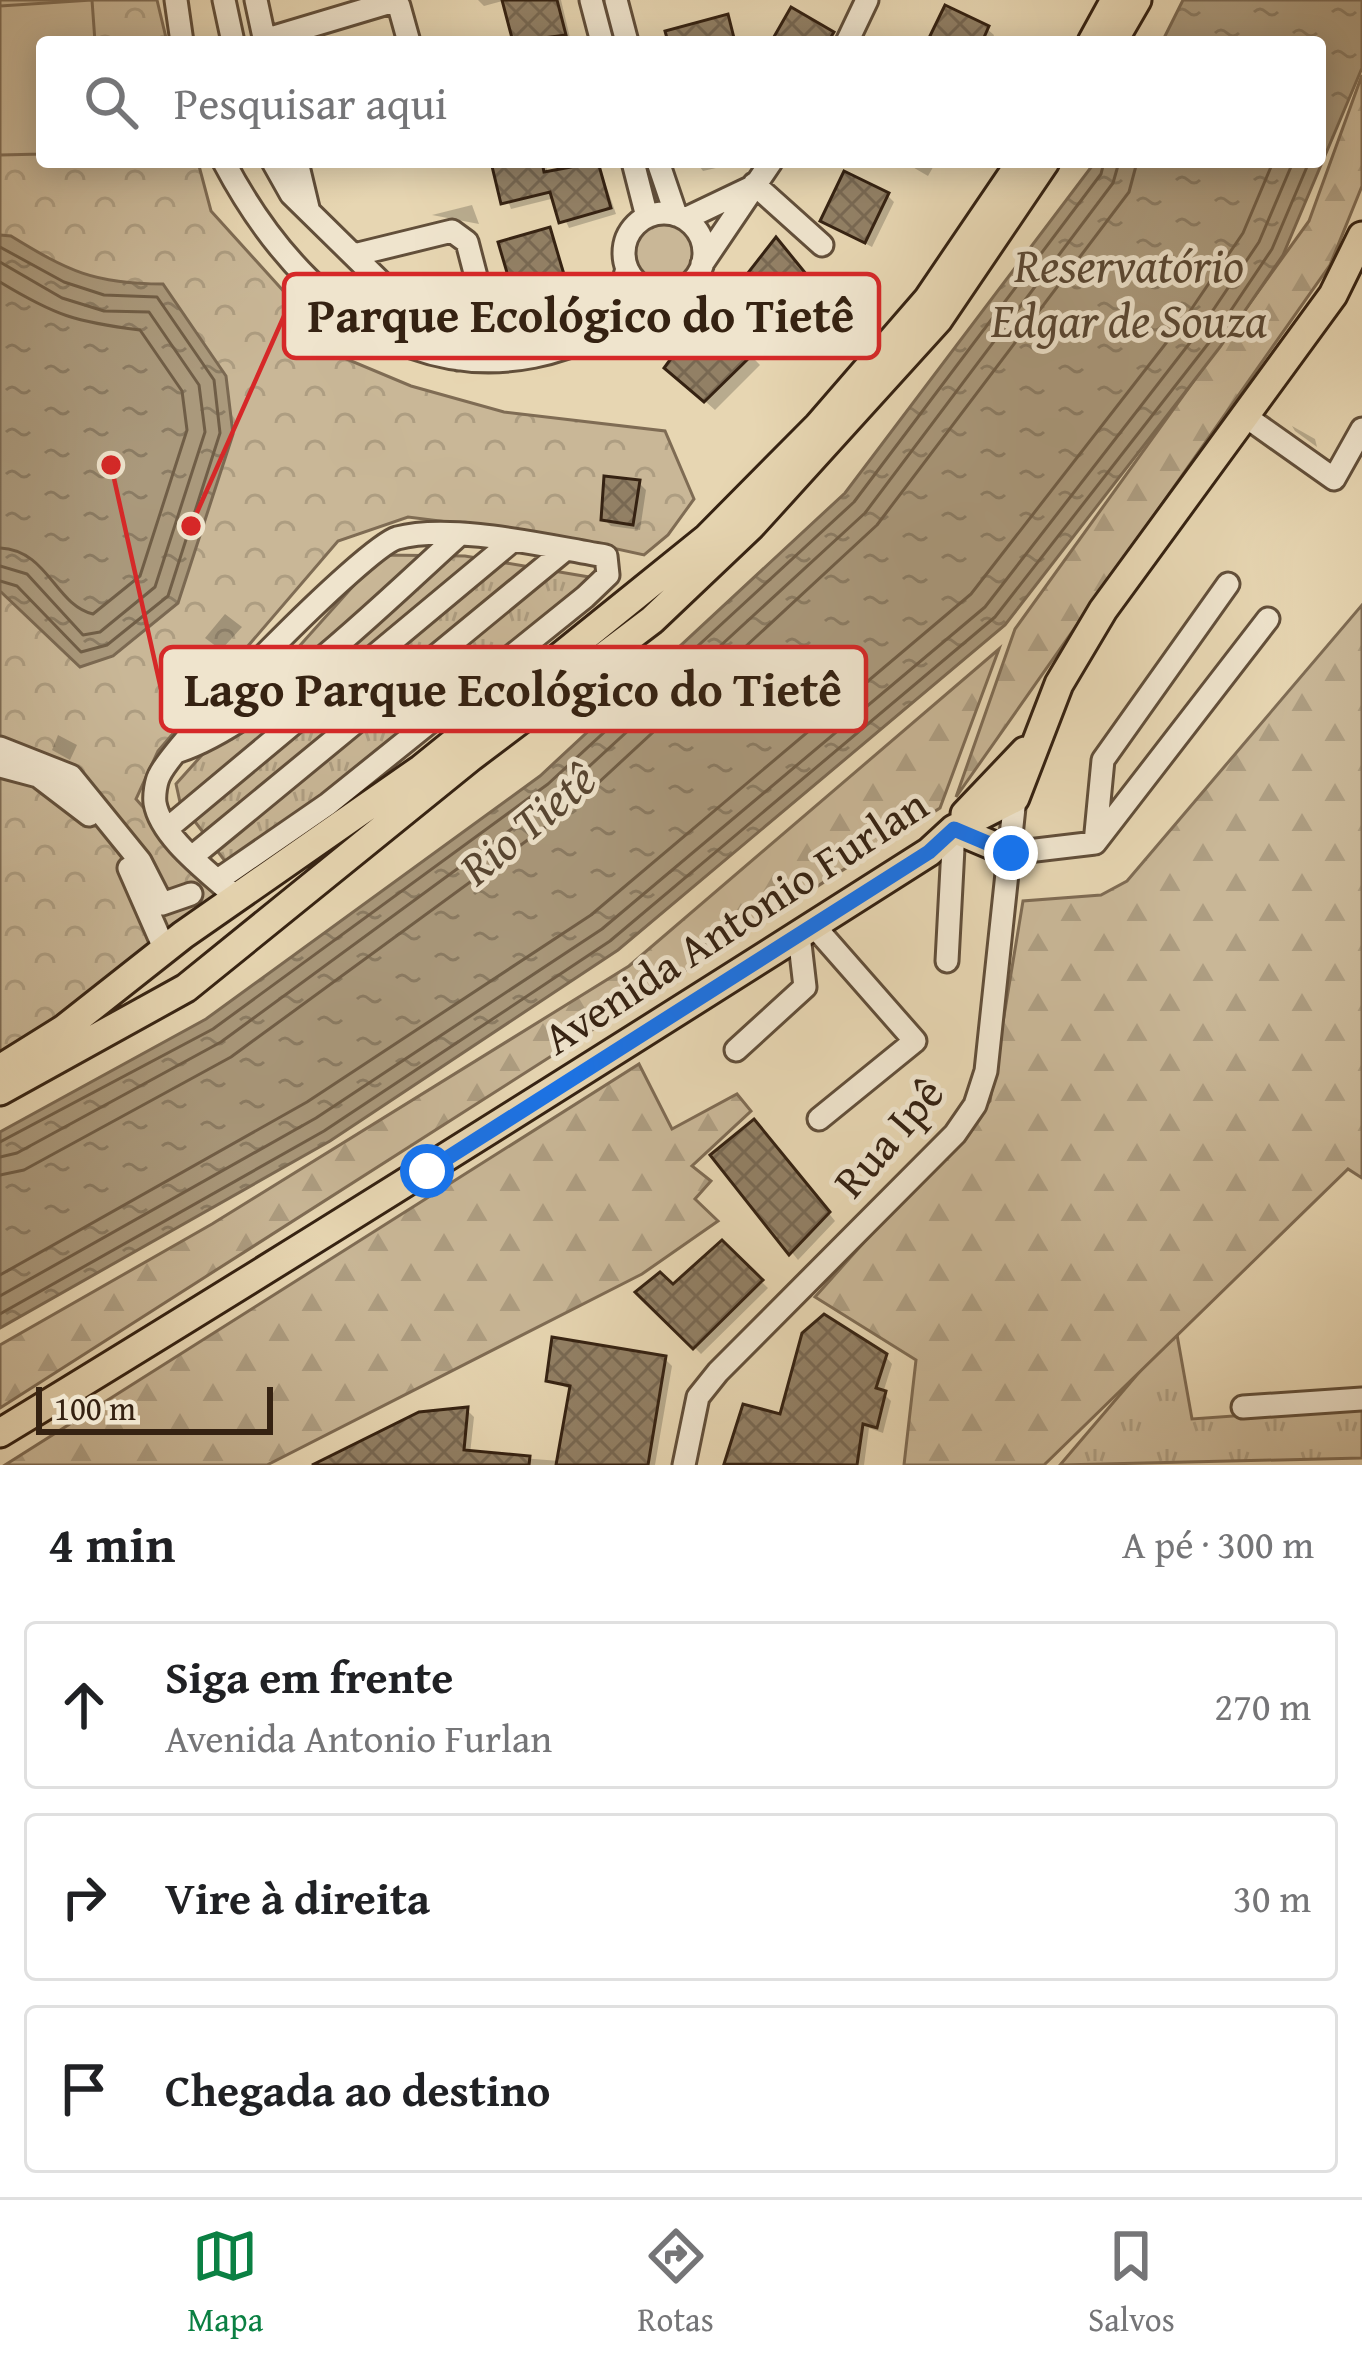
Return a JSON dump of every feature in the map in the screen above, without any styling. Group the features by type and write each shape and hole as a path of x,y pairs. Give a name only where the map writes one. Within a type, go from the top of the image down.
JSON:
{"main road":[{"path":"1095,36 1115,0"},
{"path":"1116,36 1137,0"},
{"path":"0,1069 64,1029 232,892 421,769 707,538 818,426 928,299 1017,168"},
{"path":"0,1090 186,988 470,758 652,620 724,553 938,320 1041,168"},
{"path":"1015,798 1059,685 1103,610 1333,295 1362,236"},
{"path":"929,852 1036,739"},
{"name":"Avenida Antonio Furlan","path":"0,1432 807,930 929,852 954,829 1015,798"},
{"path":"954,829 1011,853"},
{"path":"232,892 261,909 259,931"},
{"path":"163,951 166,976 186,988"}],"street":[{"path":"176,0 181,36"},
{"path":"224,0 232,36"},
{"path":"256,0 263,36"},
{"path":"591,0 600,36"},
{"path":"616,0 625,36"},
{"path":"850,36 867,0"},
{"path":"280,36 391,2 399,6 407,36"},
{"path":"228,168 267,233 328,302 406,346 460,359 506,361 595,338 626,323 665,293 689,284 766,168"},
{"path":"276,168 291,194 460,359"},
{"path":"298,168 308,208"},
{"path":"634,168 646,218"},
{"path":"660,168 680,217 701,238 702,264"},
{"path":"595,338 612,316 627,268 629,234 646,218 680,217 752,186"},
{"path":"752,186 822,245"},
{"path":"354,254 452,230 467,242 479,288"},
{"path":"627,268 643,287 665,293"},
{"path":"1245,416 1334,479 1362,429"},
{"path":"178,751 211,741 262,702 346,637 458,536"},
{"path":"458,536 566,549 606,556 608,575 328,804 232,892 168,828 155,804 160,772 257,663 363,557 398,538 458,536"},
{"path":"168,828 511,542"},
{"path":"193,856 566,549"},
{"path":"1095,843 1103,760 1228,584"},
{"path":"1011,853 1095,843 1268,620"},
{"path":"0,748 71,776 140,861 162,904 191,894"},
{"path":"241,765 258,801"},
{"path":"0,766 38,776 82,807 127,862 163,951"},
{"name":"Rua Ipê","path":"684,1465 698,1397 718,1372 955,1133 975,1105 986,1071 1015,798"},
{"path":"947,961 954,829"},
{"path":"736,1050 805,987 807,930"},
{"path":"807,930 915,1041 819,1119"},
{"path":"1243,1407 1362,1399"}],"green space":[{"path":"0,0 157,0 166,36 36,36 36,168 200,168 211,211 344,358 411,386 504,412 665,431 694,499 668,535 644,555 553,535 408,517 338,541 158,751 136,799 224,900 60,1021 0,1053"},
{"path":"92,0 95,36 36,36 36,154 0,155 0,6"},
{"path":"1362,75 1362,186 1330,265 956,797 1015,629 1309,221"},
{"path":"664,221 688,230 697,254 688,278 664,287 640,278 631,254 640,230"},
{"path":"381,555 465,556 595,578 300,816 228,865 180,802 176,784"},
{"path":"1362,605 1362,1178 1348,1169 1044,1465 904,1465 916,1360 815,1297 990,1101 1023,901 1101,895 1127,881"},
{"path":"999,649 940,808 0,1408 0,1345 212,1224 629,966"},
{"path":"639,1064 672,1129 737,1094 751,1111 692,1166 711,1181 695,1199 718,1221 642,1274 267,1465 5,1465"},
{"path":"1176,1329 1192,1419 1362,1407 1362,1458 1060,1465"}],"water":[{"name":"Reservatório Edgar de Souza","path":"1183,0 1362,0 1362,68 1326,153 1326,36 1165,36"},
{"name":"Reservatório Edgar de Souza","path":"1090,168 1320,168 1283,255 1220,347 1005,625 618,950 330,1141 0,1328 0,1132 206,1019 540,776 845,493"},
{"path":"0,235 11,236 83,273 163,284 226,376 233,434 178,603 113,656 80,667 0,591"}],"building":[{"path":"502,0 557,0 566,35 511,36"},
{"path":"945,5 989,26 985,36 930,36"},
{"path":"791,7 834,32 832,36 774,36"},
{"path":"728,14 734,36 666,36 665,31"},
{"path":"492,168 543,168 544,172 600,168 611,208 559,223 550,192 501,204"},
{"path":"844,171 889,193 865,243 820,221"},
{"path":"550,227 565,278 513,293 498,242"},
{"path":"776,237 815,285 766,338 730,296"},
{"path":"708,308 753,354 704,402 664,368"},
{"path":"604,476 640,480 633,525 601,520"},
{"path":"754,1119 830,1212 789,1255 710,1155"},
{"path":"722,1240 763,1280 693,1349 635,1292 660,1272 673,1284"},
{"path":"824,1314 887,1354 876,1388 886,1391 877,1428 863,1424 857,1465 724,1464 743,1404 780,1414 802,1333"},
{"path":"552,1337 666,1356 648,1465 556,1465 570,1386 546,1381"},
{"path":"468,1407 464,1450 530,1456 529,1465 312,1465 419,1412"}],"place":[{"name":"Lago Parque Ecológico do Tietê","path":"111,465"},
{"name":"Parque Ecológico do Tietê","path":"191,526"}],"route":[{"path":"427,1171 929,852 954,829 1011,853"}],"water label":[{"name":"Rio Tietê","path":"527,823"}]}
